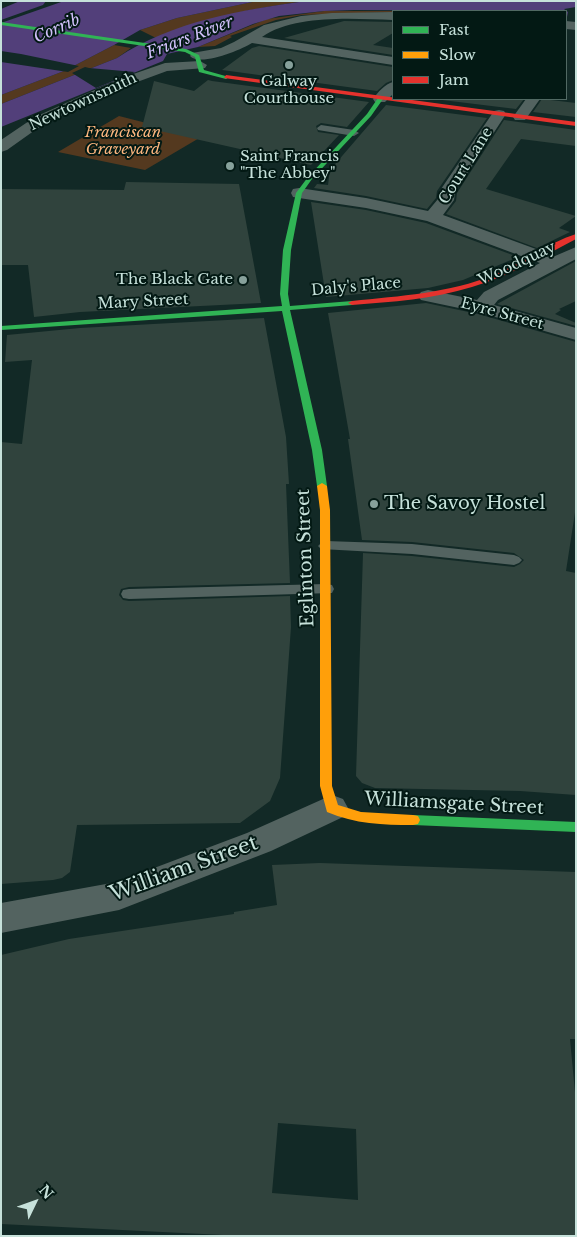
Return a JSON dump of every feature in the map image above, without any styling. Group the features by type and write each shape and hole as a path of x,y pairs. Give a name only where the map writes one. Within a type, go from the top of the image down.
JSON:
{"main road":[{"path":"1,23 194,57 202,71 212,75 576,124"},
{"path":"299,193 354,132 380,99"},
{"name":"Eglinton Street","path":"299,193 287,250 284,294 316,450 325,510 326,786 332,808"},
{"name":"Woodquay","path":"428,296 470,286 506,272 576,236"},
{"name":"Daly's Place","path":"286,309 428,296"},
{"name":"Mary Street","path":"1,328 80,320 286,309"},
{"name":"Williamsgate Street","path":"332,808 345,815 360,818 576,827"}],"street":[{"name":"Newtownsmith","path":"1,147 40,120 124,82 194,57 215,54 251,39 259,32 270,27 299,20 332,16 392,16"},
{"path":"251,39 392,61"},
{"path":"380,99 392,87"},
{"path":"520,117 532,100"},
{"name":"Court Lane","path":"432,217 446,200 447,192 499,114"},
{"path":"299,193 366,203 432,217 557,262"},
{"name":"Woodquay","path":"481,308 491,296 576,252"},
{"name":"Eyre Street","path":"428,296 481,308 576,334"},
{"name":"William Street","path":"1,918 119,896 259,842 332,808"}],"lane":[{"path":"321,128 354,132"},
{"path":"326,546 412,549 514,560"},
{"path":"129,594 326,589"}],"green space":[{"path":"257,1 306,1 229,15 192,25 156,38 140,30 177,18"},
{"path":"324,11 392,11 302,15 276,20 230,36 232,37 215,46 198,47 267,19"},
{"path":"114,45 131,48 117,58 1,104 1,95 64,71"},
{"name":"Franciscan Graveyard","path":"119,116 201,137 145,170 58,152"}],"water":[{"name":"Corrib","path":"64,1 257,1 177,18 140,30 64,71 1,95 1,23"},
{"name":"Friars River","path":"306,1 576,1 576,7 564,9 565,10 354,10 279,16 253,24 198,47 167,54 163,61 1,127 1,104 117,58 139,45 184,26 257,8"}],"pier":[{"path":"1,51 79,66 68,72 1,62"},
{"path":"85,67 135,72 96,88 72,73"}],"building":[{"path":"344,21 392,22 392,34 373,45 392,48 392,55 284,38"},
{"name":"Galway Courthouse","path":"259,46 392,67 392,80 377,91 222,70 252,48"},
{"path":"208,80 369,102 347,127 321,123 316,126 318,132 339,135 311,165 142,127 154,81 194,91"},
{"path":"442,100 523,100 516,109"},
{"path":"541,100 576,103 576,117 533,112"},
{"path":"386,105 487,118 437,191 436,198 427,209 366,196 314,188 317,184 328,185 330,170"},
{"path":"504,120 576,130 576,146 521,139 486,189 576,216 559,228 570,232 537,248 446,214 456,201 457,193"},
{"path":"126,182 239,184 261,303 80,312 34,317 28,265 1,265 1,189 124,190"},
{"path":"311,202 366,210 426,223 518,257 463,280 428,288 326,297"},
{"path":"576,261 576,301 559,309 561,310 555,314 576,323 576,326 497,304"},
{"path":"426,303 478,314 576,342 576,506 566,571 576,573 576,795 520,791 375,788 362,783 356,776 363,553 412,556 514,567 524,560 514,553 412,542 362,540 348,439 350,439 328,313"},
{"path":"264,318 286,437 289,484 286,484 290,583 129,587 121,589 119,595 123,600 129,601 290,596 291,627 280,778 270,801 240,823 77,825 70,872 62,878 53,880 1,884 1,442 22,444 32,360 5,362 7,335 80,328"},
{"path":"320,863 576,872 576,1039 570,1039 576,1103 576,1236 243,1236 1,1224 1,955 69,939 234,914 234,912 277,905 272,865","holes":["278,1123 356,1129 358,1200 272,1193"]}],"waterway":[{"path":"1,15 37,1"}],"traffic: fast":[{"path":"1,23 186,51 197,56 201,71 226,77"},
{"path":"322,486 317,450 286,309 284,294 287,250 299,193 310,178 369,115 380,99"},
{"path":"1,328 352,303"},
{"path":"413,820 576,827"}],"traffic: slow":[{"path":"322,486 325,510 326,786 332,808 342,812 361,817 413,820"}],"traffic: jam":[{"path":"226,77 392,99"},
{"path":"397,100 576,124"},
{"path":"352,303 426,295 469,286 510,270 576,236"}],"place":[{"name":"Galway Courthouse","path":"289,65"},
{"name":"Saint Francis \"The Abbey\"","path":"230,166"},
{"name":"The Black Gate","path":"243,280"},
{"name":"The Savoy Hostel","path":"374,504"}]}
